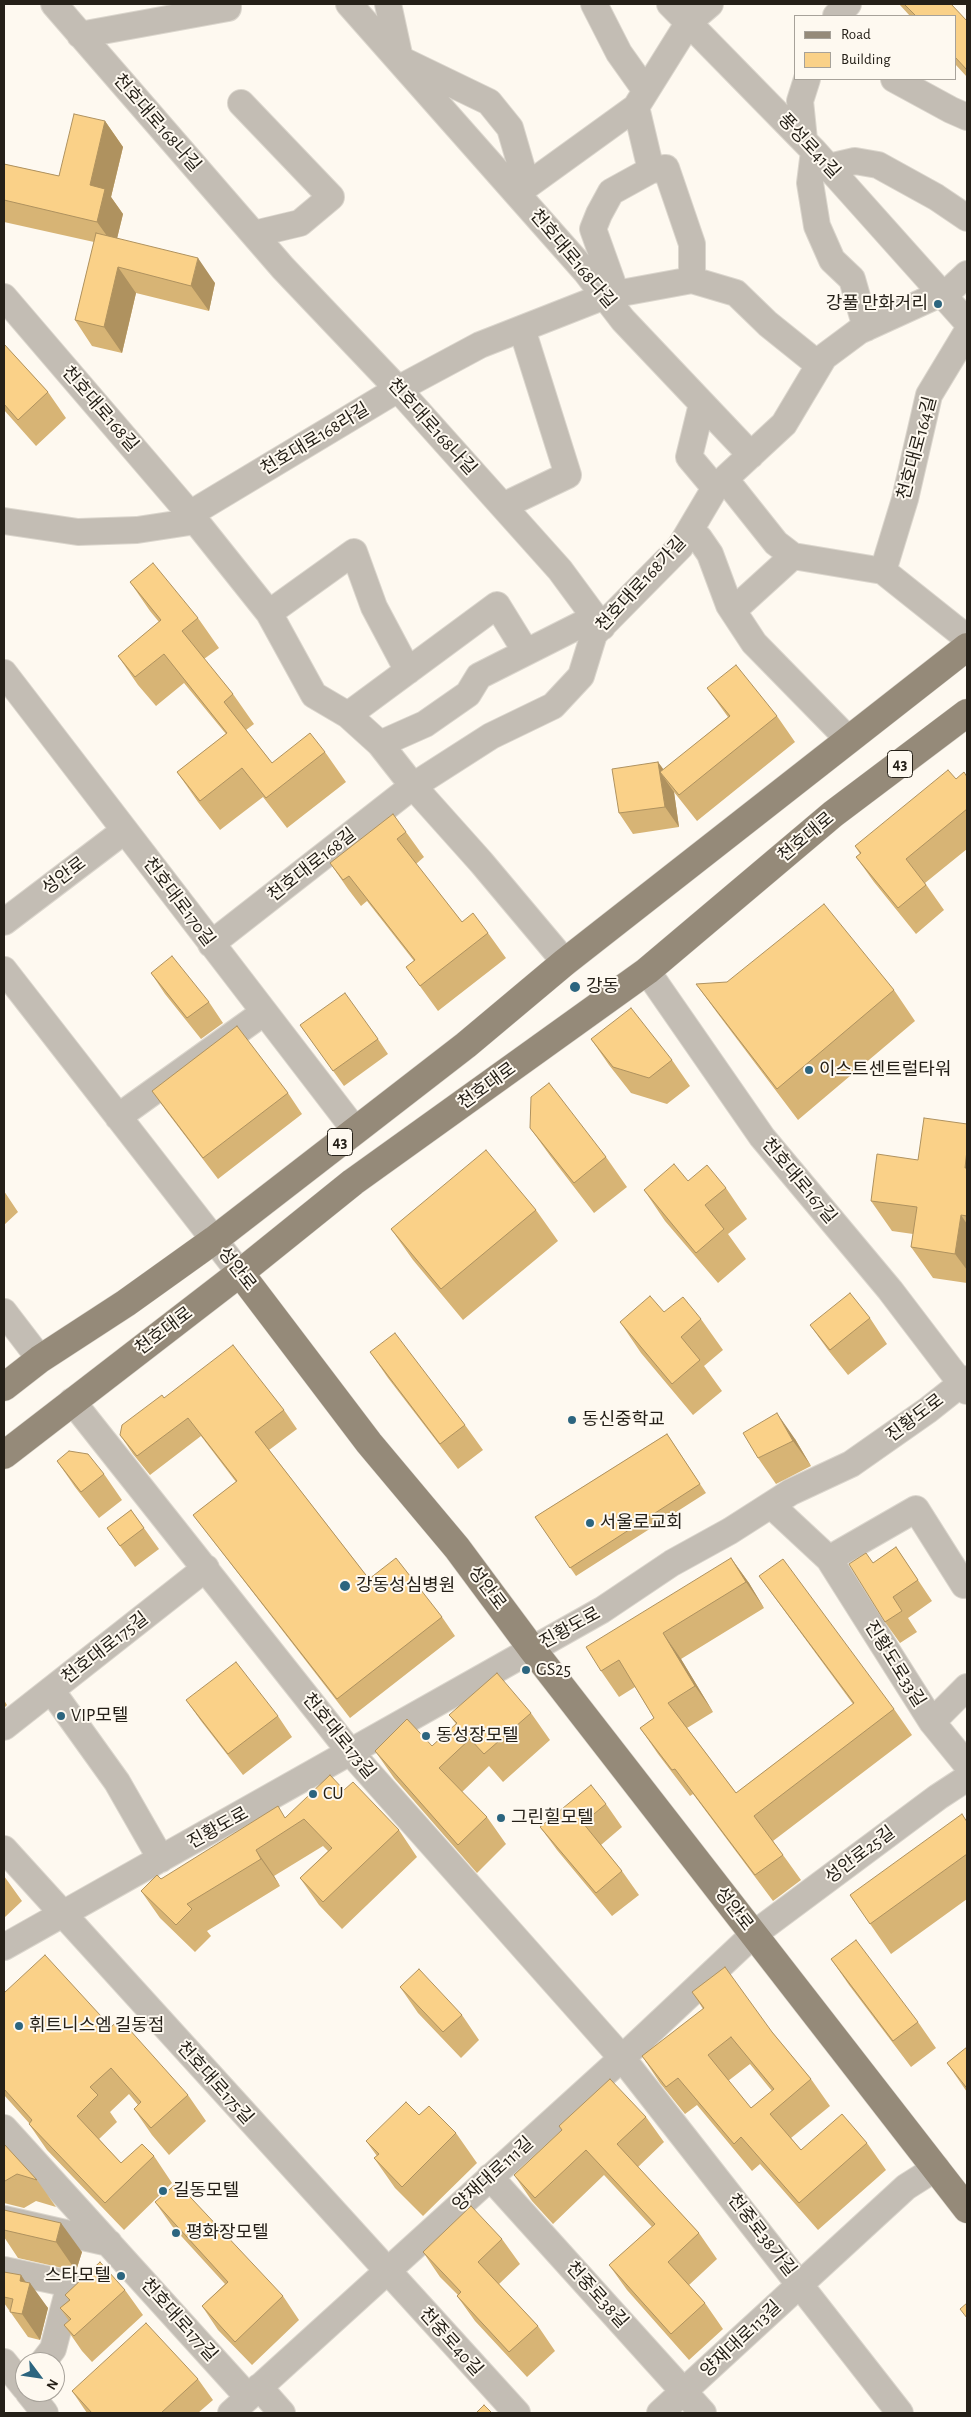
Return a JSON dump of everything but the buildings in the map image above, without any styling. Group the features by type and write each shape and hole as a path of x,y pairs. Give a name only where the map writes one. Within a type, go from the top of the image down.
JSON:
{"main road":[{"path":"565,962 967,647"},
{"name":"천호대로","path":"4,1455 240,1273 353,1182 647,971 833,814 967,714"},
{"name":"43","path":"4,1387 40,1359 126,1303 214,1240 466,1045 565,962"},
{"name":"성안로","path":"240,1273 369,1442 457,1548 532,1649 967,2209"}],"street":[{"name":"천호대로168나길","path":"54,4 254,234 398,389 560,570 602,627"},
{"path":"80,35 228,8 228,4"},
{"name":"천호대로168다길","path":"349,4 400,59 517,193 605,296 623,320 751,455"},
{"name":"천호대로168다길","path":"388,4 400,59"},
{"path":"594,4 641,99 651,170"},
{"name":"풍성로41길","path":"670,4 816,153 943,293"},
{"path":"517,193 641,99 689,22 710,4"},
{"path":"400,59 488,102 510,128 522,169 517,193"},
{"path":"807,80 800,102 816,153 810,183 817,226 832,260 852,279 866,328"},
{"path":"896,80 967,117"},
{"path":"241,103 331,197 300,222 254,234"},
{"path":"816,153 878,165 936,197 967,218"},
{"path":"605,296 612,282 593,229 611,192 651,170 666,168 692,244 692,280"},
{"name":"천호대로168가길","path":"413,786 492,736 553,706 581,676 594,634 680,547 720,483 784,424 824,357 866,328 951,289 967,274"},
{"name":"천호대로168라길","path":"193,518 398,389 480,345 605,296 692,280 736,292 768,324 819,365"},
{"path":"943,293 967,322"},
{"name":"천호대로168길","path":"4,297 193,518 269,613 314,695 348,715 380,744 413,786 481,862 565,962"},
{"path":"503,506 568,475 522,329"},
{"name":"천호대로164길","path":"883,571 904,499 929,395 967,332"},
{"path":"702,404 689,457 720,483 776,543 793,556 883,571 967,638"},
{"path":"4,522 78,532 137,530 193,518"},
{"path":"688,534 698,538 710,554 729,605 754,643 849,740"},
{"path":"269,613 354,552 374,606 408,671"},
{"path":"729,605 737,607 793,556"},
{"path":"348,715 497,605 526,652"},
{"path":"380,744 425,724 468,694 479,676 582,624 602,627"},
{"name":"천호대로170길","path":"4,673 355,1130"},
{"name":"천호대로168길","path":"211,944 413,786"},
{"name":"성안로","path":"4,922 124,831"},
{"name":"성안로","path":"4,970 240,1273"},
{"name":"천호대로167길","path":"647,971 762,1137 890,1290 965,1384"},
{"path":"118,1118 264,1012"},
{"path":"4,1312 40,1359"},
{"name":"진황도로","path":"4,1947 602,1610 672,1563 791,1492 851,1464 965,1384"},
{"name":"천호대로173길","path":"72,1401 351,1753 622,2058"},
{"name":"진황도로33길","path":"771,1505 829,1559 932,1722 967,1765"},
{"path":"829,1559 916,1509 964,1585"},
{"name":"천호대로175길","path":"4,1727 206,1568"},
{"path":"932,1722 967,1688"},
{"path":"51,1690 117,1782 161,1859"},
{"name":"성안로25길","path":"754,1934 938,1797 967,1778"},
{"name":"천호대로175길","path":"4,1849 386,2270"},
{"name":"양재대로111길","path":"246,2399 386,2270 622,2058 754,1934"},
{"name":"천중로38가길","path":"622,2058 900,2413"},
{"name":"천호대로177길","path":"4,2128 109,2243 246,2399 282,2413"},
{"name":"양재대로113길","path":"660,2413 906,2187 936,2168"},
{"name":"천중로38길","path":"490,2177 703,2413"},
{"path":"4,2219 109,2243"},
{"path":"4,2270 70,2284 51,2352"},
{"name":"천중로40길","path":"386,2270 517,2413"},
{"path":"4,2362 15,2376"},
{"path":"36,2402 45,2413"}],"place":[{"name":"강풀 만화거리","path":"938,304"},
{"name":"강동","path":"575,987"},
{"name":"이스트센트럴타워","path":"809,1070"},
{"name":"동신중학교","path":"572,1420"},
{"name":"서울로교회","path":"590,1523"},
{"name":"강동성심병원","path":"345,1586"},
{"name":"GS25","path":"526,1670"},
{"name":"VIP모텔","path":"61,1716"},
{"name":"동성장모텔","path":"426,1736"},
{"name":"CU","path":"313,1794"},
{"name":"그린힐모텔","path":"501,1818"},
{"name":"휘트니스엠 길동점","path":"19,2026"},
{"name":"길동모텔","path":"163,2191"},
{"name":"평화장모텔","path":"176,2233"},
{"name":"스타모텔","path":"121,2276"}]}
